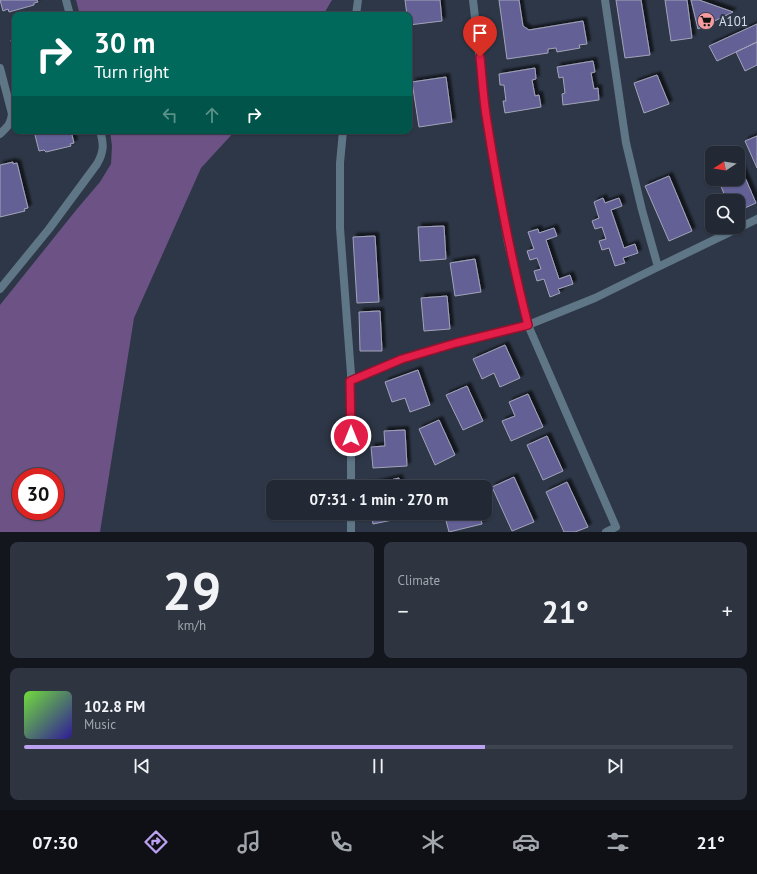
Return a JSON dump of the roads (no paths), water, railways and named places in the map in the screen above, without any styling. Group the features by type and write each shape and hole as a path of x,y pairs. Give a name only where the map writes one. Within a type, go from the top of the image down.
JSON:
{"street":[{"path":"66,0 69,12"},
{"path":"356,12 358,0"},
{"path":"473,0 486,113 508,243 528,325 616,527 606,532"},
{"path":"605,0 626,143 642,210 658,267"},
{"path":"0,68 12,120 0,134"},
{"path":"0,289 49,229 97,164 103,151 101,134"},
{"path":"343,134 340,163 340,228 350,381 351,480"},
{"path":"350,381 402,359 456,343 528,325 595,298 757,219"},
{"path":"351,520 351,532"}],"place":[{"name":"A101","path":"706,21"}]}
